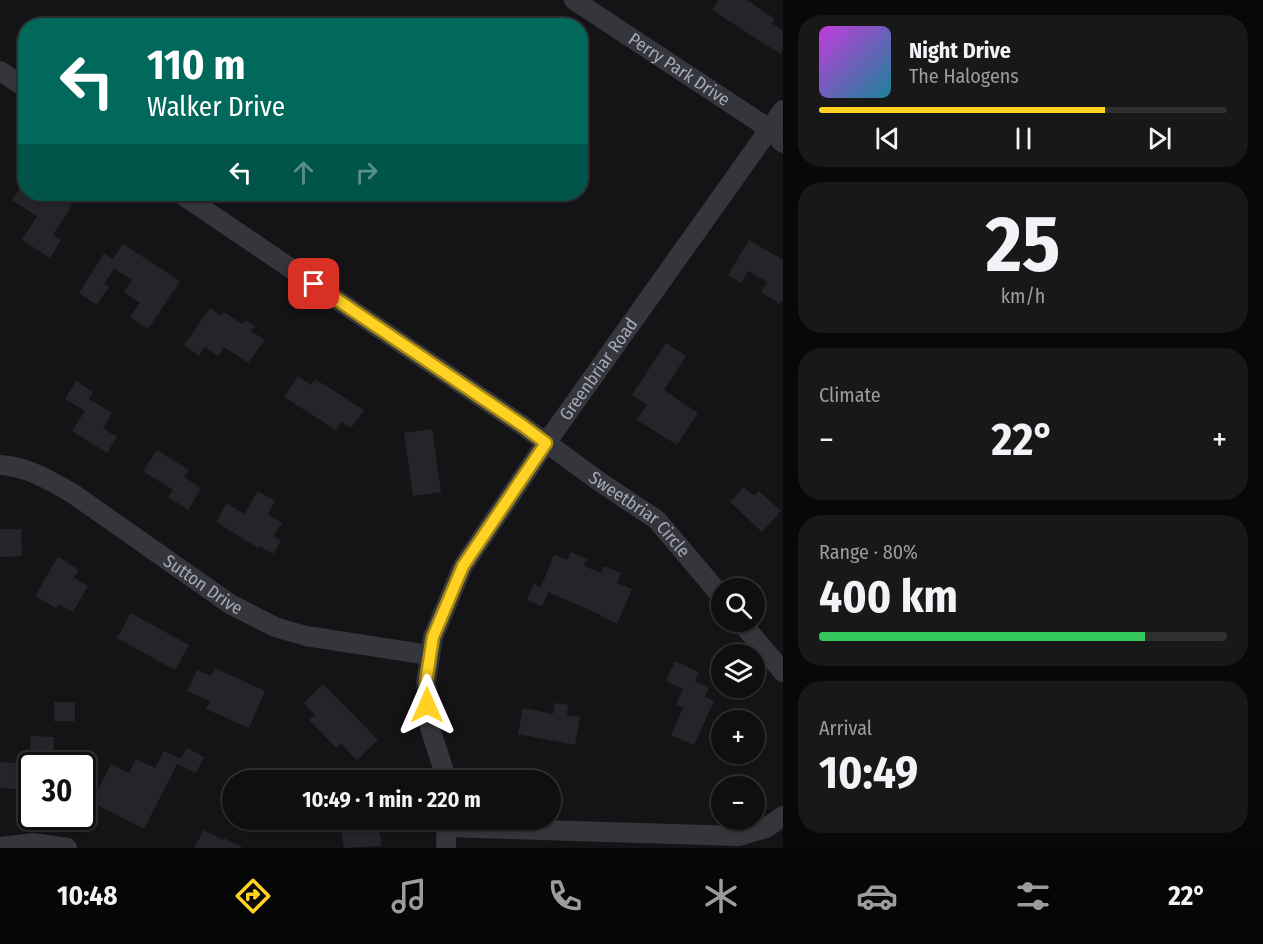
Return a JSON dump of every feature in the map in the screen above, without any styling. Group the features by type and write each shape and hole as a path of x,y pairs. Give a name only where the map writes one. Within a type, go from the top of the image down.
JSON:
{"street":[{"name":"Perry Park Drive","path":"574,0 768,128 783,143"},
{"path":"0,71 18,83"},
{"name":"Greenbriar Road","path":"443,770 430,728 427,705 426,682 429,655 441,615 467,559 546,443 783,110"},
{"name":"Sweetbriar Circle","path":"191,201 503,412 657,520 711,584"},
{"name":"Sutton Drive","path":"0,465 47,479 72,493 230,604 275,627 306,636 429,655"},
{"path":"749,632 783,672"},
{"path":"561,828 739,836 766,828 783,816"},
{"path":"446,848 447,830"},
{"path":"0,847 33,843 67,848"}],"building":[{"path":"718,0 747,0 775,19 772,23 783,31 783,50 780,54 712,10"},
{"path":"18,191 18,201 65,201 72,205 53,235 61,240 50,258 22,240 37,216 12,200"},
{"path":"749,240 783,260 783,300 780,304 761,292 767,282 748,271 741,283 728,275"},
{"path":"123,244 180,281 148,329 130,317 140,303 124,292 132,280 114,269 104,284 109,287 97,305 79,293 104,253 113,259"},
{"path":"210,308 221,316 224,312 242,324 245,320 255,326 251,331 265,340 248,363 224,347 218,356 205,347 199,356 184,345"},
{"path":"666,343 686,356 664,390 698,413 677,445 637,420 647,405 632,395"},
{"path":"298,376 311,385 315,379 364,410 351,428 341,422 336,430 284,397"},
{"path":"76,381 93,392 89,399 112,413 103,428 117,437 107,453 72,431 85,411 65,399"},
{"path":"432,429 441,492 413,496 404,433"},
{"path":"157,450 189,470 184,477 201,488 188,510 168,497 173,490 143,471"},
{"path":"744,487 754,496 759,491 781,511 762,532 730,502"},
{"path":"258,491 275,501 268,514 282,523 274,536 281,541 273,554 259,546 258,548 216,522 227,503 244,514"},
{"path":"0,529 21,529 22,556 0,557"},
{"path":"571,552 587,559 584,566 601,573 604,566 621,573 617,583 632,589 617,624 548,592 542,606 527,600 534,584 541,587 554,555 567,560"},
{"path":"58,557 79,570 74,578 88,586 73,612 58,604 56,608 35,596"},
{"path":"131,613 189,645 175,670 117,638"},
{"path":"675,661 699,672 695,681 709,688 705,697 714,701 694,745 671,735 683,708 676,705 683,689 666,681"},
{"path":"215,668 265,691 249,728 206,709 210,701 187,691 197,670 211,676"},
{"path":"323,684 378,740 357,760 341,744 336,748 309,720 315,715 304,703"},
{"path":"54,702 75,702 75,721 54,721"},
{"path":"555,703 568,705 567,715 580,717 575,745 518,734 523,708 553,714"},
{"path":"31,736 54,737 53,752 30,752"},
{"path":"187,748 204,757 196,773 177,764 144,829 96,804 96,794 111,764 129,773 136,759 155,768 164,751 181,759"},
{"path":"0,762 18,763 18,789 0,788"},
{"path":"204,830 223,840 224,838 243,848 194,848"},
{"path":"341,830 379,830 382,846 344,848"}],"route":[{"path":"314,284 546,443 463,566 433,637 426,682 427,705"}]}
